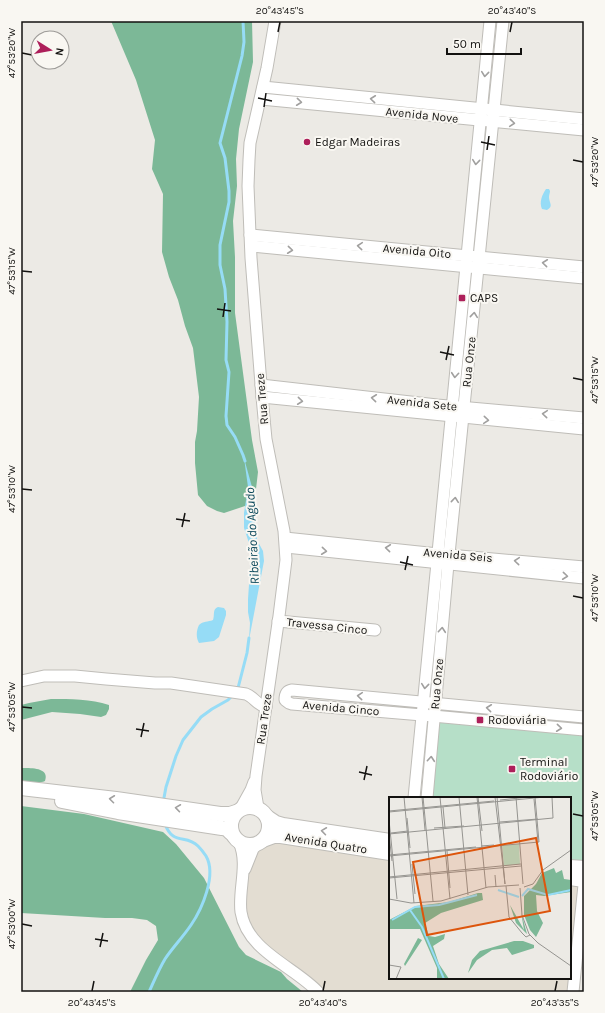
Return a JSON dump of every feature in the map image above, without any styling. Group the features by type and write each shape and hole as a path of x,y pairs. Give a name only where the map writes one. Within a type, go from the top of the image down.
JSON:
{"main road":[{"path":"21,788 116,799 150,810 204,818 225,814 246,807 253,807 263,813 269,828 267,835 260,842 253,845 246,845 235,838 227,829 222,828 204,818"},
{"path":"21,793 118,812 150,810"},
{"path":"235,838 230,829 230,823 238,810"},
{"name":"Avenida Quatro","path":"263,813 276,823 346,840 365,843 389,853"},
{"name":"Avenida Quatro","path":"260,842 274,836 346,840"},
{"name":"Avenida Quatro","path":"365,843 389,841"},
{"path":"571,866 584,868"},
{"path":"571,878 584,880"}],"street":[{"name":"Rua Treze","path":"263,813 256,801 256,776 285,570 285,542 266,439 248,186 250,143 263,87 275,21"},
{"name":"Rua Onze","path":"427,797 436,703 452,412 490,21"},
{"name":"Rua Onze","path":"414,797 422,714 464,413 503,21"},
{"name":"Avenida Nove","path":"263,87 481,115"},
{"name":"Avenida Nove","path":"260,99 494,116 584,119"},
{"name":"Avenida Nove","path":"494,116 584,130"},
{"name":"Avenida Oito","path":"251,240 480,256 584,267"},
{"name":"Avenida Oito","path":"251,240 466,267 584,278"},
{"name":"Avenida Sete","path":"261,385 452,412"},
{"name":"Avenida Sete","path":"262,397 464,413 584,418"},
{"name":"Avenida Sete","path":"464,413 584,429"},
{"name":"Avenida Seis","path":"285,542 537,568 584,578"},
{"name":"Avenida Seis","path":"537,568 584,567"},
{"name":"Travessa Cinco","path":"278,621 375,630"},
{"path":"21,681 44,676 75,676 106,680 171,683 246,694 259,704 266,707"},
{"name":"Avenida Cinco","path":"584,717 292,690 289,690 285,696 285,700 292,704 422,714 584,730"},
{"name":"Rua Treze","path":"238,810 251,790 256,776"},
{"path":"235,838 241,846 243,856 243,875 240,900 243,921 247,930 265,951 310,984 318,992"},
{"path":"243,875 253,849 260,842"},
{"path":"573,992 584,885"}],"shaded area":[{"path":"274,839 389,855 389,979 571,979 571,879 583,881 572,992 319,992 259,940 243,913 242,902 253,850"}],"green space":[{"path":"111,21 252,21 253,62 239,129 236,159 237,186 233,221 235,257 235,313 252,440 258,472 256,489 251,504 224,513 207,506 198,495 195,442 199,397 193,348 162,252 163,194 152,169 155,140 136,80"},
{"path":"51,699 88,700 109,705 109,709 106,715 101,717 52,712 21,720 21,705"},
{"path":"435,716 584,730 584,868 571,867 571,797 427,797"},
{"path":"21,768 34,768 42,771 46,776 45,781 21,781"},
{"path":"21,806 84,814 163,832 176,844 204,878 239,947 246,955 281,972 303,992 130,992 158,940 156,926 147,920 132,918 105,918 21,913"}],"water":[{"path":"546,189 549,189 550,191 549,197 551,206 547,210 542,209 541,204 542,196"},
{"path":"244,458 252,487 257,540 263,551 264,561 249,640 250,623 248,599 251,556 250,546 244,528 244,513 248,487"},
{"path":"218,607 224,608 226,611 219,637 214,641 199,643 197,639 197,630 199,625 213,620 214,611"}],"waterway":[{"name":"Ribeirão do Agudo","path":"243,21 244,42 242,56 220,143 225,158 229,191 229,202 220,245 220,265 225,289 227,322 226,360 229,372 226,416 227,425 235,437 245,461"},
{"name":"Ribeirão do Agudo","path":"236,690 238,688 247,653 249,638"},
{"name":"Ribeirão do Agudo","path":"163,803 166,787 183,740 201,717 228,700 233,695"},
{"name":"Ribeirão do Agudo","path":"149,992 165,959 188,929 200,910 207,892 210,873 206,856 198,846 172,835 168,831 165,824"}],"place":[{"name":"Edgar Madeiras","path":"307,142"},
{"name":"CAPS","path":"462,298"},
{"name":"Rodoviária","path":"480,720"},
{"name":"Terminal Rodoviário","path":"512,769"}]}
